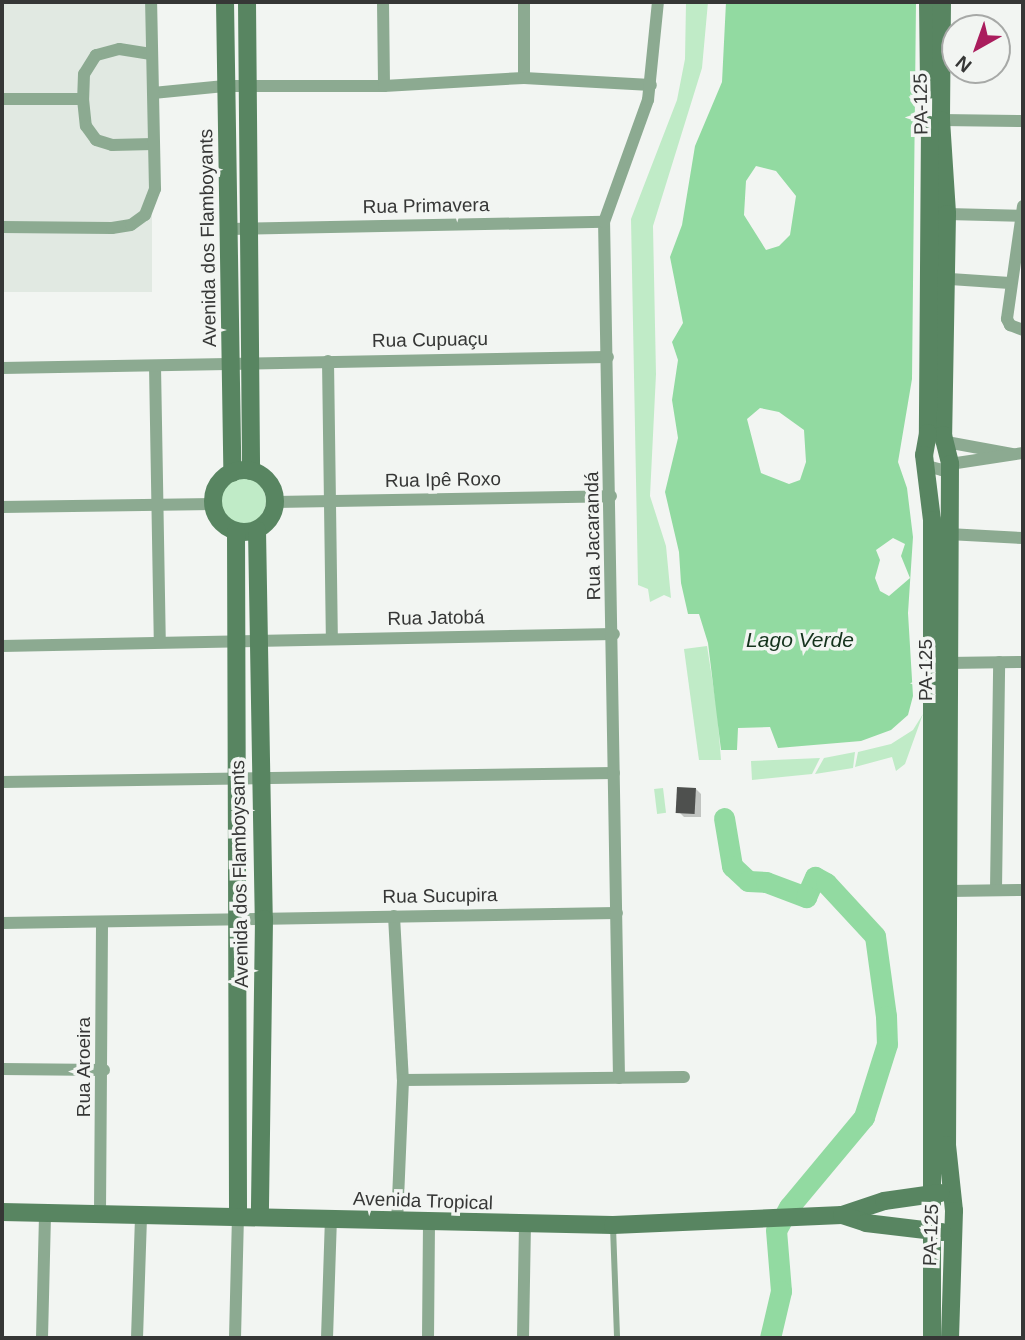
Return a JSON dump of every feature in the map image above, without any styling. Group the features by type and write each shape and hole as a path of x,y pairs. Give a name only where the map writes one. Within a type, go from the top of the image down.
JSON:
{"street":[{"path":"2,227 131,225 145,215 153,200 151,2"},
{"name":"Avenida dos Flamboyants","path":"225,2 232,473"},
{"path":"247,2 251,471"},
{"path":"383,2 384,86"},
{"path":"524,2 524,78"},
{"name":"Rua Jacarandá","path":"619,1077 614,634 604,222 650,85 658,2"},
{"name":"PA-125","path":"928,2 931,215 926,444 932,520 932,1338"},
{"name":"PA-125","path":"942,2 941,120 947,214 943,435 948,444 950,464 947,663 947,1145 953,1196 950,1338"},
{"path":"151,54 119,49 96,55 84,74 83,99 86,126 96,140 106,145 153,144"},
{"path":"153,93 225,86 384,86 524,78 650,85"},
{"path":"2,99 83,99"},
{"path":"941,120 1023,121"},
{"path":"947,214 1023,213 1010,283 1007,318 1010,325 1023,330"},
{"name":"Rua Primavera","path":"229,229 604,222"},
{"path":"950,279 1010,283"},
{"name":"Rua Cupuaçu","path":"232,363 608,357"},
{"path":"328,361 332,638"},
{"path":"2,368 232,363"},
{"path":"155,366 160,641"},
{"path":"926,444 948,444 1018,454"},
{"path":"927,466 938,470 950,464 1018,454"},
{"path":"251,471 269,482 275,502 273,514 257,530 236,531 225,526 214,504 218,486 232,473 251,471"},
{"name":"Rua Ipê Roxo","path":"275,502 611,496"},
{"path":"2,508 214,504"},
{"name":"Avenida dos Flamboysants","path":"257,530 264,919 260,1217"},
{"name":"Avenida dos Flamboysants","path":"236,531 234,639 239,781 239,1217"},
{"path":"948,534 1023,538"},
{"name":"Rua Jatobá","path":"234,639 614,634"},
{"path":"2,646 234,639"},
{"path":"996,890 999,662"},
{"path":"947,663 1023,662"},
{"path":"2,782 239,781 260,778 614,773"},
{"path":"949,891 1023,890"},
{"name":"Rua Sucupira","path":"2,923 617,913"},
{"path":"394,916 403,1080 397,1220"},
{"name":"Rua Aroeira","path":"100,1212 104,1070 102,923"},
{"path":"2,1069 104,1070"},
{"path":"403,1080 684,1077"},
{"path":"842,1215 884,1201 942,1193 953,1196"},
{"name":"Avenida Tropical","path":"2,1212 100,1212 525,1225 765,1221 842,1215"},
{"path":"42,1338 45,1212"},
{"path":"136,1338 141,1215"},
{"path":"842,1215 866,1223 932,1230 953,1226"},
{"path":"236,1338 239,1217"},
{"path":"327,1338 331,1220"},
{"path":"428,1338 429,1223"},
{"path":"523,1338 525,1225"}],"lane":[{"path":"613,1225 617,1338"}],"shaded area":[{"path":"2,2 152,2 152,292 2,292"},
{"path":"686,2 708,2 702,68 653,226 656,374 650,496 666,546 671,598 664,595 650,602 648,589 638,585 631,219 677,100 685,59"},
{"path":"243,478 260,484 266,501 260,518 243,524 226,518 220,501 226,484"},
{"path":"707,646 717,710 721,760 699,760 684,649"},
{"path":"923,714 905,764 896,771 892,757 855,767 858,752 891,744 913,730"},
{"path":"855,752 853,768 815,774 824,758"},
{"path":"820,758 812,774 752,780 751,761"},
{"path":"663,788 666,813 657,814 654,789"}],"water":[{"name":"Lago Verde","path":"726,2 916,2 912,379 898,462 907,488 913,537 908,613 913,696 908,715 891,730 861,741 778,748 770,727 738,728 737,750 721,750 708,643 699,614 688,614 681,583 679,552 665,492 678,438 672,400 678,360 672,342 683,323 670,257 682,225 695,146 722,82","holes":["756,166 776,171 796,196 790,235 779,246 766,250 744,215 746,181","760,408 779,412 804,430 806,462 800,480 789,484 761,473 747,419","893,538 905,544 901,556 910,578 889,596 880,591 875,578 880,560 876,550"]}],"building":[{"path":"677,787 696,788 695,814 676,813"}],"waterway":[{"path":"724,818 732,866 748,881 766,882 806,897 815,877 826,883 875,936 886,1016 887,1044 864,1117 789,1207 776,1230 781,1291 770,1338"}]}
